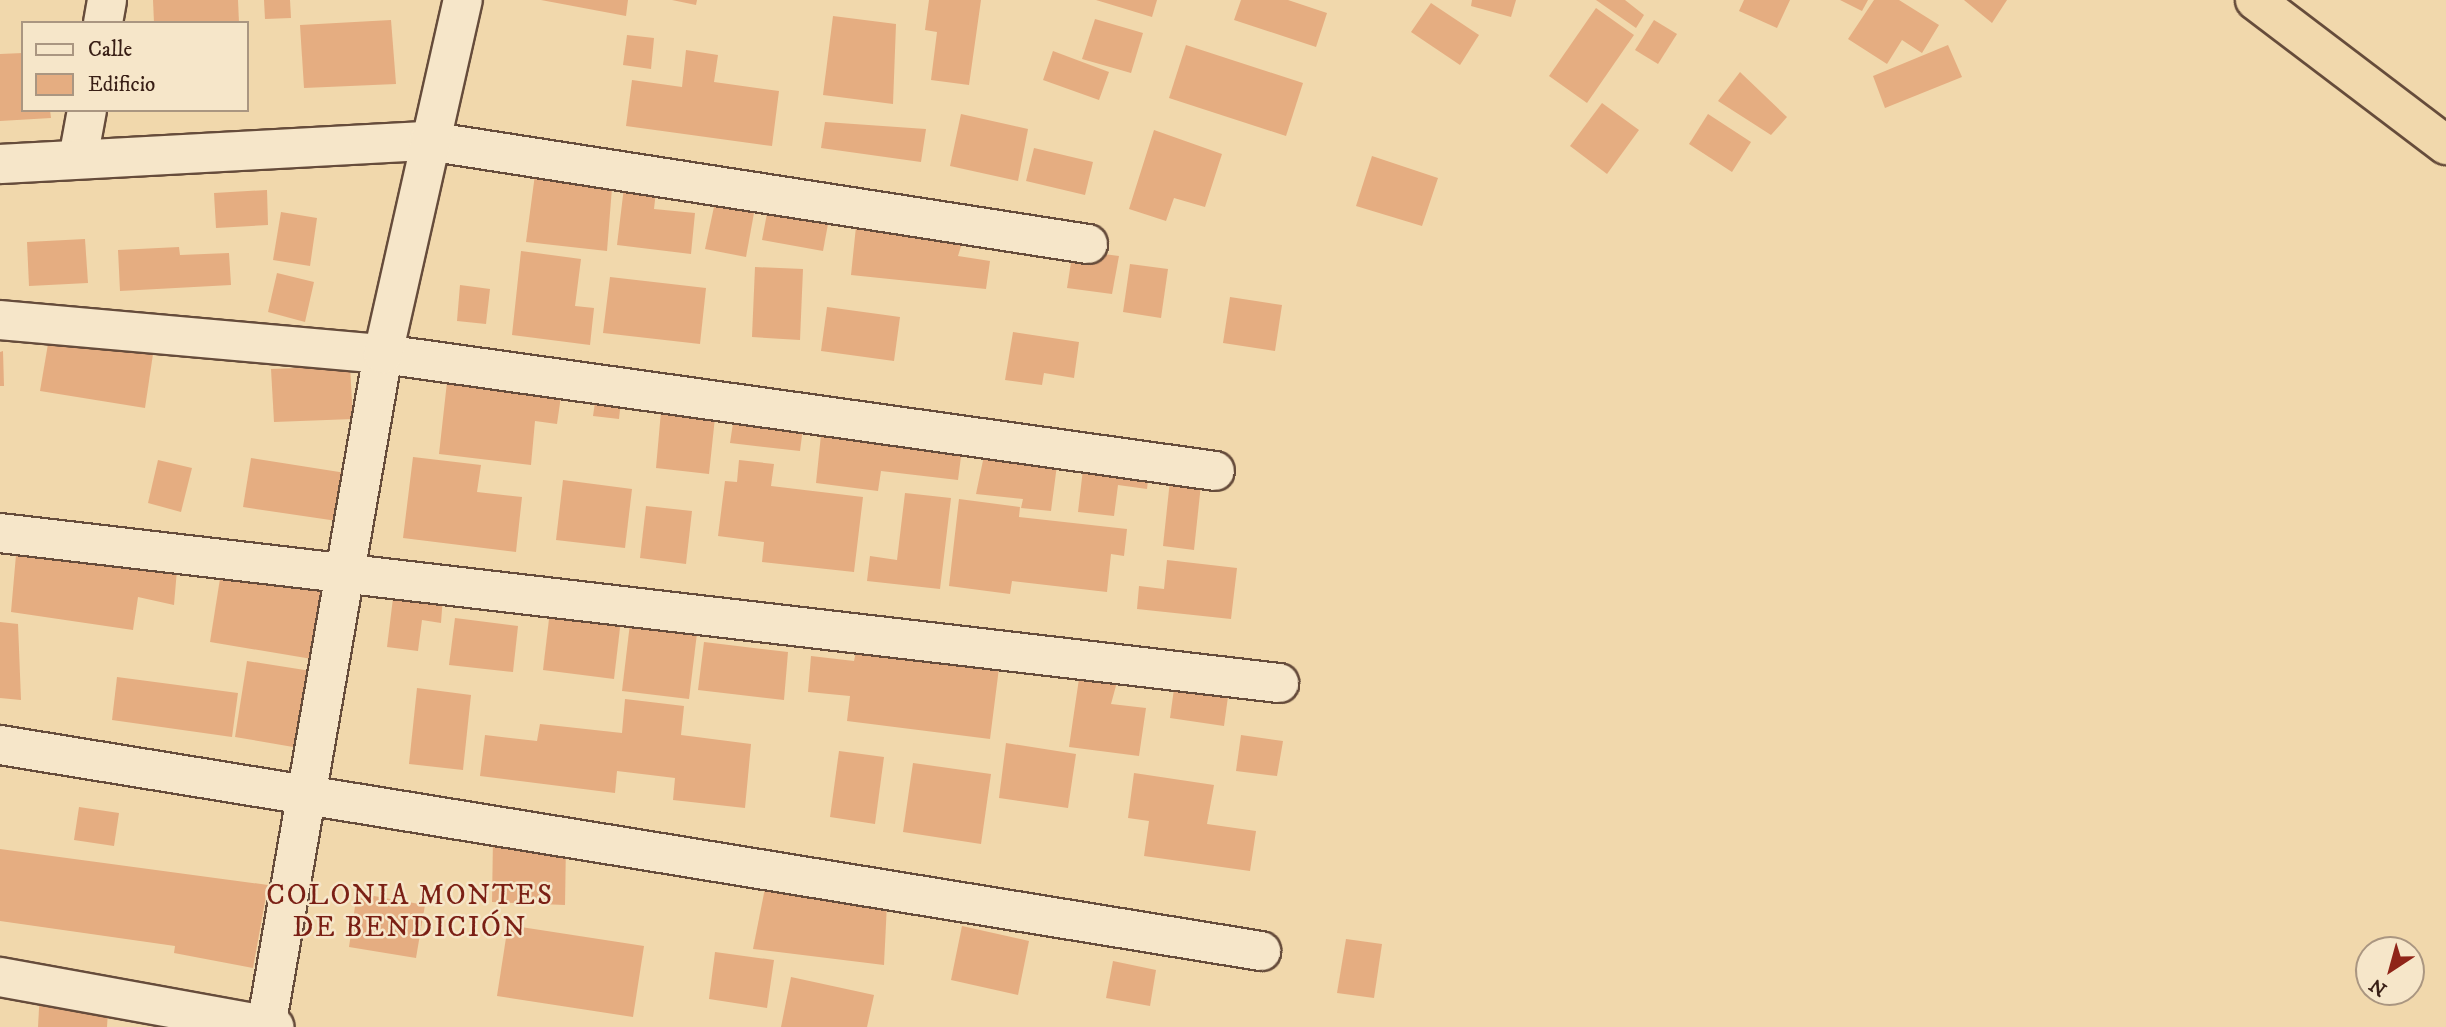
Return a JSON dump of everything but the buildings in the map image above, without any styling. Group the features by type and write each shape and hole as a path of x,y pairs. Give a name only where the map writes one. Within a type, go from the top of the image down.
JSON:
{"highway":[{"path":"2255,0 2446,145"}],"street":[{"path":"103,21 107,0"},
{"path":"0,977 269,1027 348,578 383,354 428,141 463,0"},
{"path":"78,159 87,112"},
{"path":"0,164 428,141 1088,244"},
{"path":"0,320 383,354 1215,471"},
{"path":"0,533 348,578 1279,683"},
{"path":"0,745 1261,951"}],"district":[{"name":"COLONIA MONTES DE BENDICIÓN","path":"410,912"}]}
